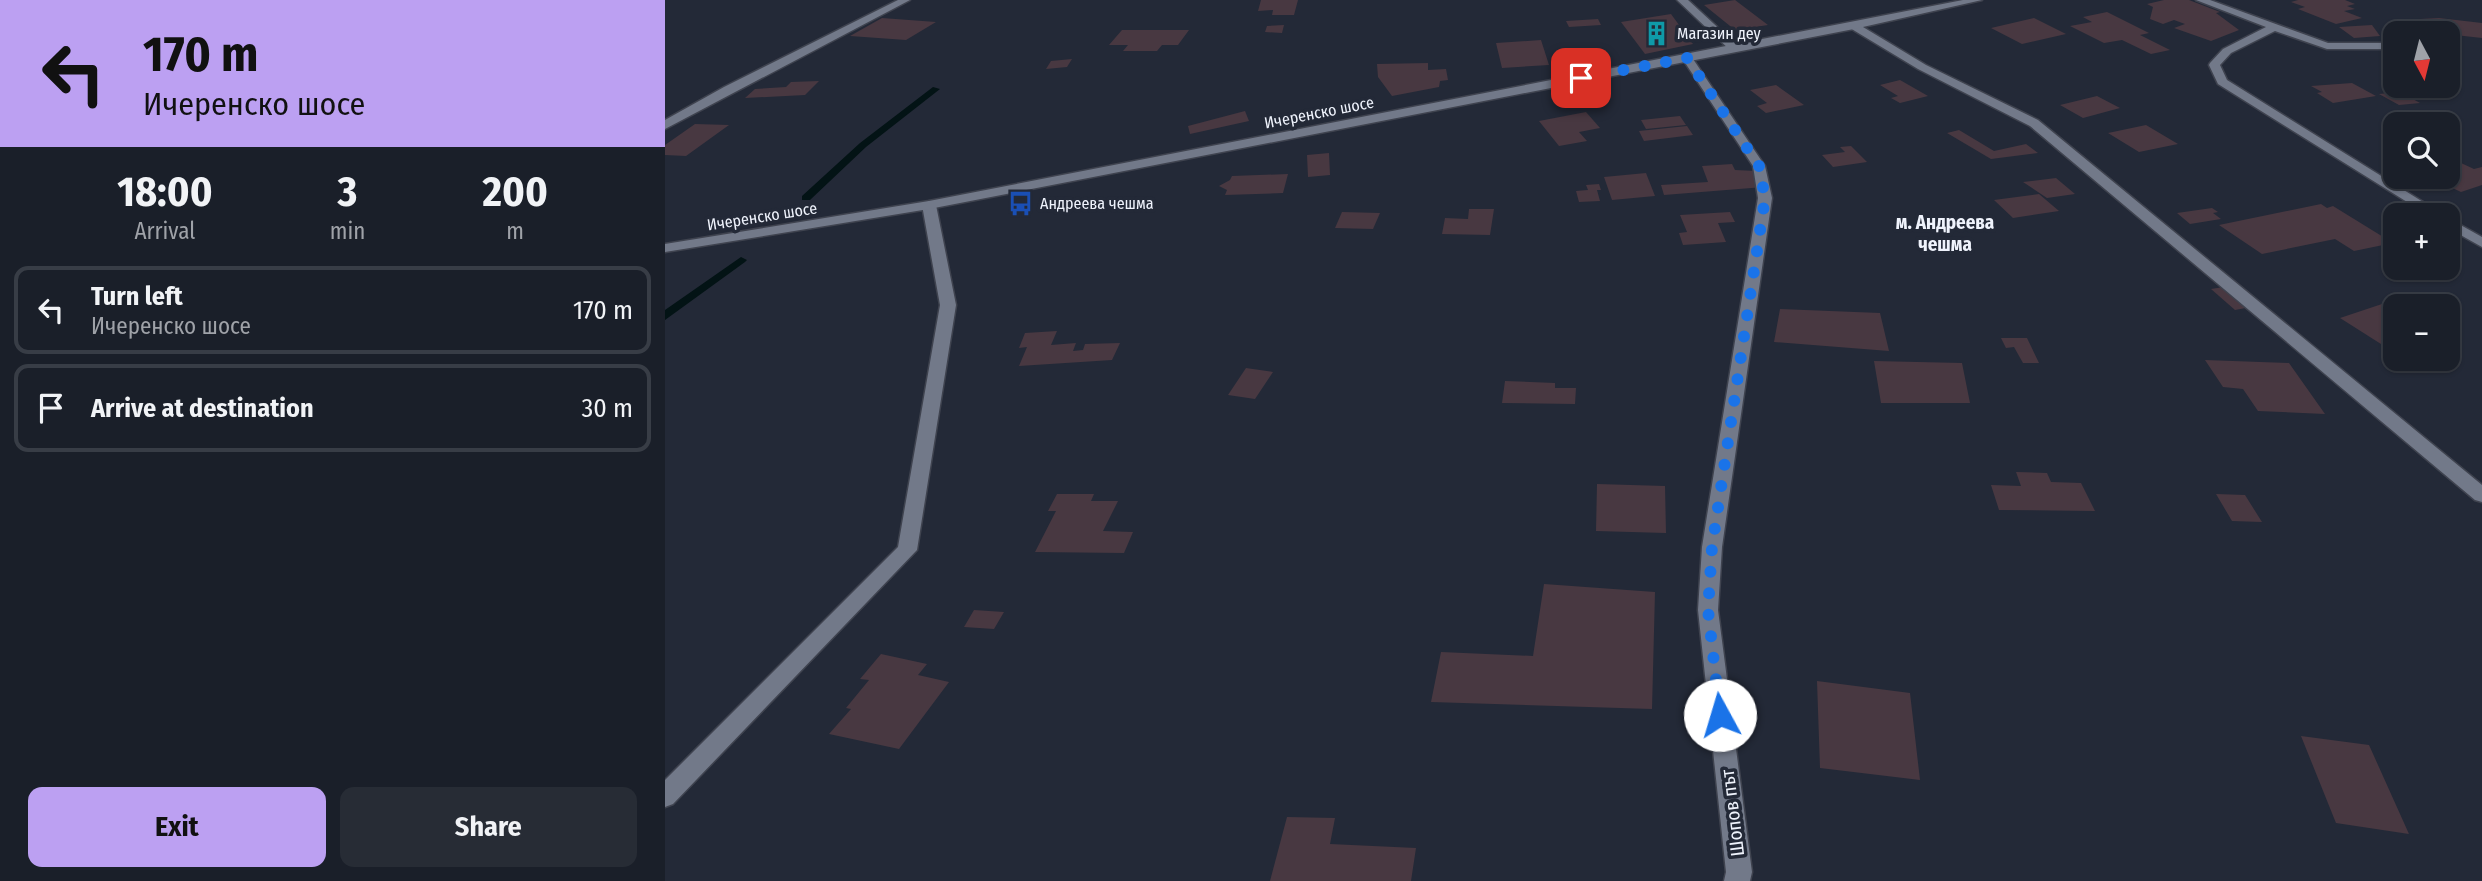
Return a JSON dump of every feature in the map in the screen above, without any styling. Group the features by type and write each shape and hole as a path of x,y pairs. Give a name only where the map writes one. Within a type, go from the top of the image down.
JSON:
{"street":[{"path":"665,125 728,89 905,0"},
{"path":"1682,0 1735,49"},
{"name":"Ичеренско шосе","path":"665,248 929,205 1977,0"},
{"path":"2201,0 2327,46 2383,46"},
{"path":"1854,26 1923,67 2034,123 2482,495"},
{"path":"2274,27 2227,51 2214,65 2222,82 2418,203"},
{"name":"Шопов път","path":"1687,58 1759,166 1765,198 1712,547 1708,610 1739,872 1737,881"},
{"path":"665,796 907,550 948,305 929,205"},
{"path":"2460,229 2482,243"}],"building":[{"path":"1261,0 1298,0 1294,15 1272,15 1273,10 1258,11"},
{"path":"1735,0 1768,25 1735,30 1704,5"},
{"path":"2164,0 2189,0 2220,12 2216,13 2239,30 2211,41 2174,28 2185,24 2174,20 2163,24 2150,19 2153,7 2147,4"},
{"path":"2345,0 2355,4 2347,6 2355,9 2344,11 2362,18 2336,24 2298,9 2305,7 2291,2"},
{"path":"2107,12 2149,33 2140,35 2170,50 2151,54 2122,40 2104,43 2070,26 2092,22 2083,17"},
{"name":"Магазин деу","path":"1671,14 1693,44 1645,54 1621,22"},
{"path":"882,18 936,22 906,40 850,36"},
{"path":"2034,18 2066,34 2022,44 1991,28"},
{"path":"2439,18 2482,23 2482,38 2461,36 2461,21 2420,19"},
{"path":"1598,19 1601,25 1569,27 1566,21"},
{"path":"1284,25 1282,33 1265,32 1267,26"},
{"path":"2372,25 2380,36 2354,38 2339,27"},
{"path":"1122,30 1189,30 1178,45 1162,45 1157,51 1123,51 1128,45 1109,45"},
{"path":"1541,40 1549,65 1502,68 1496,43"},
{"path":"1072,59 1067,67 1046,69 1051,61"},
{"path":"1428,63 1428,70 1446,69 1448,80 1440,81 1439,87 1392,96 1378,77 1377,64"},
{"path":"1900,80 1928,96 1900,103 1891,98 1898,96 1880,85"},
{"path":"819,81 805,95 745,98 755,89 786,87 791,82"},
{"path":"2352,83 2376,96 2333,103 2311,86"},
{"path":"1776,85 1804,105 1766,113 1757,106 1767,103 1750,90"},
{"path":"2097,96 2120,108 2083,118 2060,105"},
{"path":"2386,98 2411,98 2420,103 2399,105"},
{"path":"1245,111 1249,121 1190,134 1188,126"},
{"path":"1586,112 1600,128 1579,132 1587,141 1559,146 1539,121"},
{"path":"1680,116 1686,125 1646,129 1641,120"},
{"path":"695,124 729,125 686,156 665,155 665,145"},
{"path":"2146,125 2178,144 2139,152 2108,133"},
{"path":"1687,126 1693,135 1644,141 1639,131"},
{"path":"1959,130 1994,151 2026,144 2038,153 1991,159 1947,133"},
{"path":"1851,146 1867,162 1833,167 1822,155 1845,152 1840,147"},
{"path":"1329,153 1330,175 1308,177 1307,155"},
{"path":"2460,163 2474,169 2482,167 2482,185 2461,192 2455,189 2460,189"},
{"path":"1732,164 1735,170 1756,171 1764,187 1664,195 1661,185 1708,182 1702,166"},
{"path":"1646,173 1655,196 1612,200 1604,177"},
{"path":"1288,174 1283,193 1225,195 1227,190 1219,186 1232,176"},
{"path":"2056,178 2075,194 2047,198 2023,182"},
{"path":"1599,184 1601,190 1597,190 1600,201 1579,202 1576,191 1588,190 1586,185"},
{"path":"2039,194 2059,211 2013,218 1994,200"},
{"path":"2321,204 2327,208 2333,206 2383,237 2383,245 2354,251 2335,239 2262,254 2219,225"},
{"path":"2212,208 2218,212 2213,213 2221,219 2190,224 2177,213"},
{"path":"1469,209 1494,209 1490,235 1442,234 1445,218 1468,219"},
{"path":"1342,212 1380,213 1373,229 1335,228"},
{"path":"1730,212 1735,222 1718,223 1726,242 1683,245 1679,233 1687,232 1680,215"},
{"path":"2230,286 2256,306 2235,310 2211,289"},
{"path":"2383,304 2383,345 2340,318"},
{"path":"1780,309 1880,313 1889,351 1774,342"},
{"path":"1057,331 1051,345 1076,343 1073,351 1083,350 1085,344 1120,343 1112,360 1019,366 1027,347 1019,348 1025,333"},
{"path":"2001,338 2027,338 2039,363 2023,363 2014,347 2006,348"},
{"path":"2205,360 2289,363 2325,414 2258,411 2243,389 2223,387"},
{"path":"1874,361 1962,363 1970,403 1881,403"},
{"path":"1246,368 1273,372 1255,399 1228,395"},
{"path":"1505,381 1555,383 1555,388 1576,388 1575,404 1502,403"},
{"path":"2016,472 2047,473 2051,482 2081,483 2095,511 1999,510 1991,485 2021,486"},
{"path":"1597,484 1665,486 1666,533 1596,531"},
{"path":"1057,494 1094,494 1091,501 1118,501 1103,531 1133,532 1124,553 1035,552 1056,511 1048,511"},
{"path":"2216,494 2245,495 2262,522 2232,521"},
{"path":"1544,584 1655,592 1652,709 1431,702 1441,652 1533,656"},
{"path":"974,610 1004,612 994,629 964,627"},
{"path":"881,654 927,664 918,675 949,682 899,749 829,734 851,709 846,708 869,680 860,679"},
{"path":"1817,681 1910,693 1920,780 1820,768"},
{"path":"2301,736 2369,745 2409,834 2336,823"},
{"path":"1287,817 1335,818 1330,844 1416,848 1411,881 1270,881"}],"waterway":[{"path":"806,198 863,145 936,89"},
{"path":"665,316 741,260"}],"place":[{"name":"Магазин деу","path":"1657,33"},
{"name":"Андреева чешма","path":"1020,203"}],"district":[{"name":"м. Андреева чешма","path":"1945,233"}],"route":[{"path":"1581,78 1687,58 1759,166 1765,198 1712,547 1708,610 1720,715"}]}
